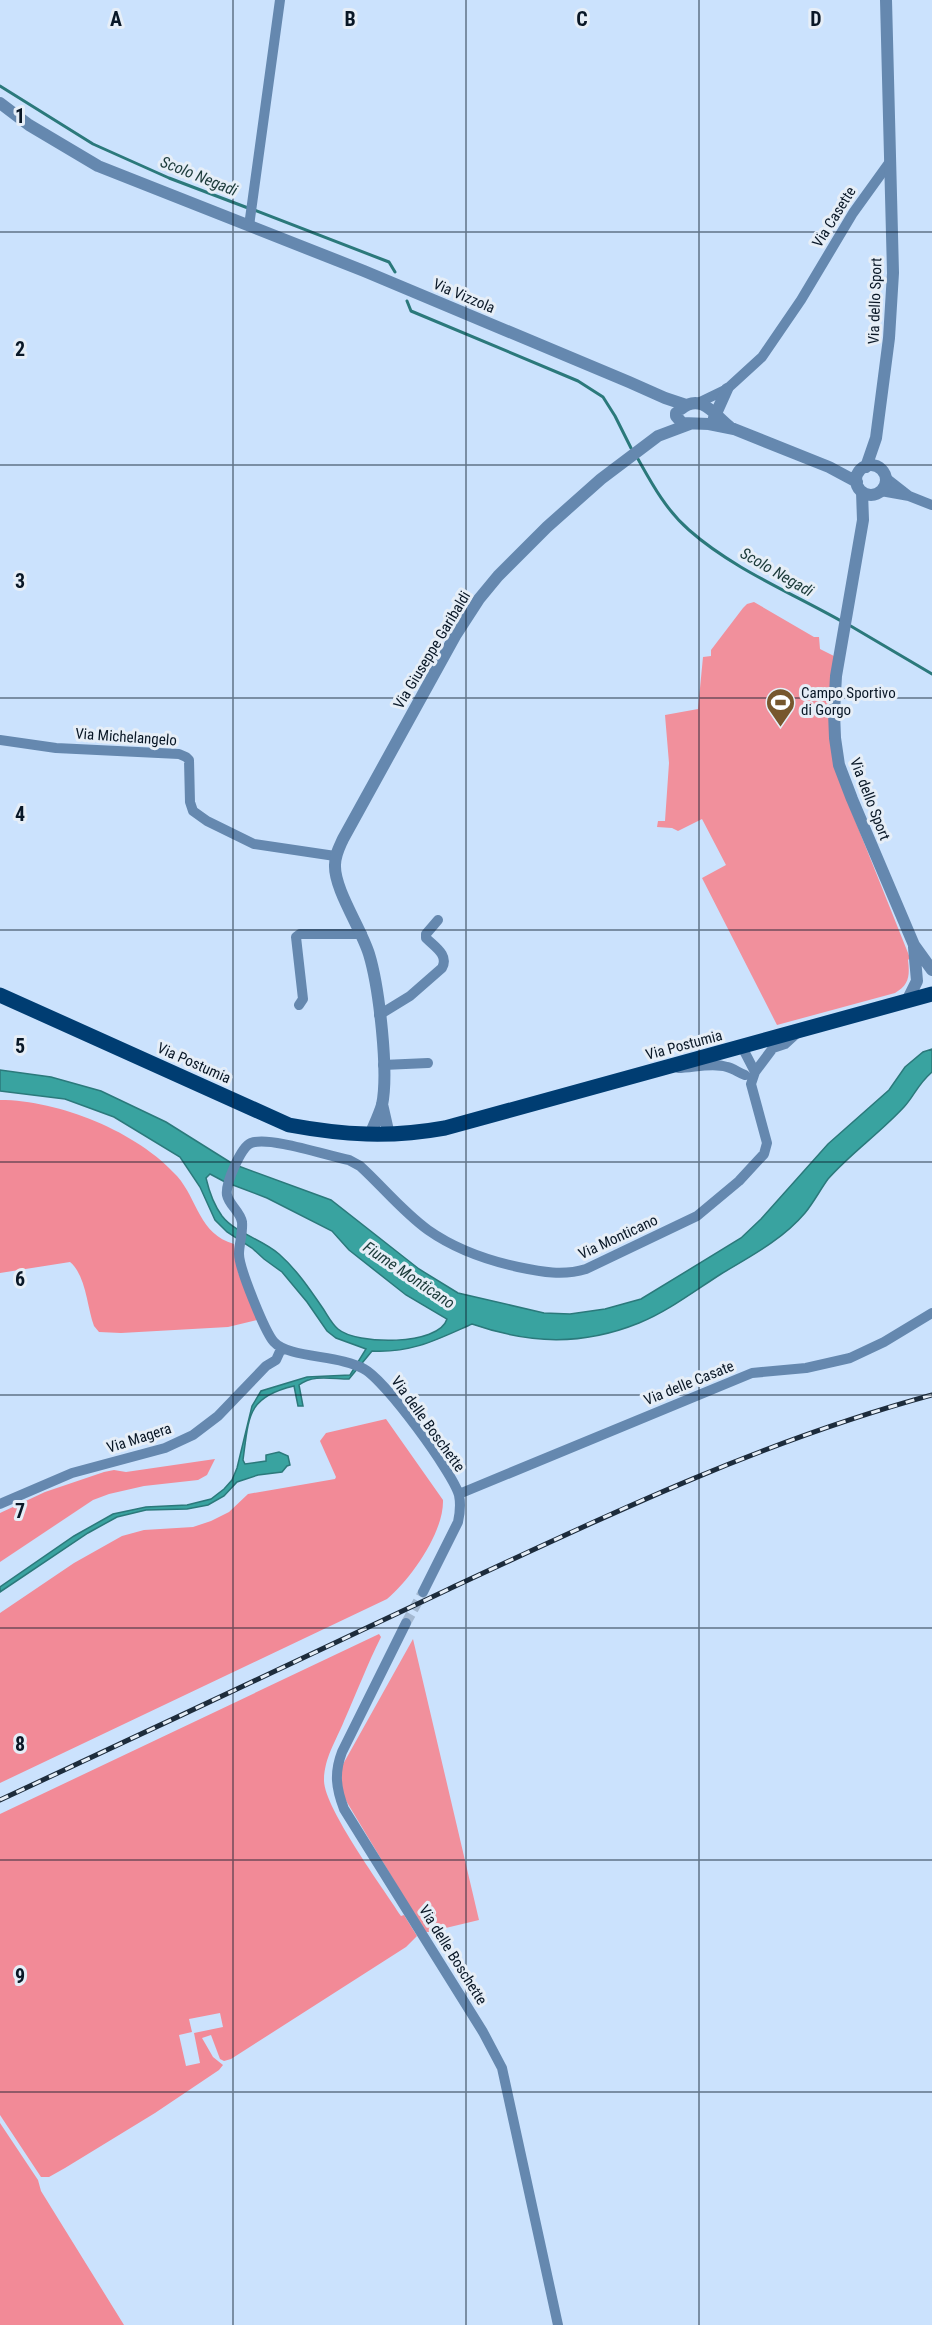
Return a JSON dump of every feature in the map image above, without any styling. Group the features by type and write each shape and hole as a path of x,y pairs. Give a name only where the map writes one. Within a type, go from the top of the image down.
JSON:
{"main road":[{"name":"Via Postumia","path":"0,995 289,1125 335,1133 380,1135 445,1128 932,994"}],"street":[{"path":"250,222 280,0"},
{"path":"886,0 889,163"},
{"name":"Via Vizzola","path":"0,103 29,125 98,166 250,222 630,382 683,409"},
{"name":"Via Casette","path":"683,409 727,389 762,357 801,300 853,213 889,163"},
{"name":"Via dello Sport","path":"889,163 893,273 889,338 876,438 861,478 863,520 837,676 834,712 839,765 914,945 932,970"},
{"path":"713,419 727,389"},
{"path":"658,436 683,409 707,405 714,410 713,419"},
{"path":"683,409 682,423 690,424"},
{"path":"658,436 690,424 713,419 861,478 878,493 909,496 932,505"},
{"name":"Via Giuseppe Garibaldi","path":"335,856 455,636 479,599 498,576 547,527 624,460 658,436"},
{"name":"Via dello Sport","path":"863,520 878,493 883,474 876,438"},
{"path":"861,478 874,466 909,496"},
{"name":"Via Michelangelo","path":"0,740 56,748 112,750 186,757 189,760 190,802 194,811 207,821 254,844 335,856"},
{"path":"335,856 336,880 362,934 370,957 379,1015 383,1065 380,1135"},
{"path":"379,1015 411,996 442,968 445,962 444,957 426,938 426,934 438,920"},
{"path":"298,1005 303,999 296,937 300,934 362,934"},
{"path":"907,1001 917,981 914,945"},
{"path":"917,967 932,994"},
{"path":"668,1068 714,1065 727,1067 750,1077 773,1048 785,1044 800,1031"},
{"name":"Via Monticano","path":"271,1340 243,1273 239,1255 242,1224 227,1195 227,1188 241,1152 250,1144 265,1142 349,1160 360,1166 427,1229 452,1245 507,1264 535,1271 566,1274 586,1269 697,1216 739,1181 764,1154 767,1143 742,1047"},
{"path":"383,1065 428,1063"},
{"path":"380,1135 382,1103"},
{"name":"Via delle Casate","path":"459,1494 752,1373 806,1368 850,1358 884,1342 932,1312"},
{"path":"271,1340 281,1349"},
{"path":"271,1340 271,1363 297,1352"},
{"name":"Via delle Boschette","path":"281,1349 344,1360 359,1367 385,1386 445,1470 459,1494 461,1510 458,1522 423,1592"},
{"name":"Via Magera","path":"0,1504 72,1473 137,1457 165,1448 193,1435 218,1416 271,1363 281,1349"},
{"name":"Via delle Boschette","path":"406,1623 342,1752 335,1782 344,1809 495,2052 502,2068 558,2325"}],"shaded area":[{"path":"754,602 814,637 819,637 820,649 834,656 845,795 910,958 908,960 908,980 895,993 777,1025 702,878 726,865 702,819 678,831 672,828 657,827 658,821 665,821 669,763 665,715 698,709 703,657 711,656 711,650 743,608"},
{"path":"0,1100 23,1101 72,1112 119,1133 161,1160 184,1185 200,1215 213,1233 234,1244 238,1272 257,1320 228,1327 121,1333 99,1332 94,1326 80,1275 70,1262 0,1273"},
{"path":"386,1419 443,1500 442,1513 432,1540 416,1567 387,1599 0,1783 0,1613 74,1563 122,1536 144,1530 193,1527 229,1512 248,1494 335,1479 320,1441 326,1433"},
{"path":"215,1459 207,1475 198,1480 144,1486 93,1500 0,1562 0,1513 45,1492 104,1472 114,1470 126,1472"},
{"path":"379,1634 381,1637 328,1757 324,1781 327,1794 344,1829 401,1916 404,1915 417,1936 406,1947 231,2059 224,2061 220,2059 211,2035 202,2038 213,2057 223,2065 219,2070 155,2113 65,2168 49,2177 41,2177 0,2115 0,1814","holes":["220,2013 223,2027 194,2033 200,2063 186,2066 179,2035 192,2032 189,2019"]},
{"path":"413,1639 479,1920 429,1932 425,1932 345,1799 341,1786 342,1766"},
{"path":"0,2123 38,2180 41,2191 124,2325 0,2325"}],"water":[{"name":"Fiume Monticano","path":"932,1049 932,1072 908,1103 828,1179 796,1223 766,1247 671,1307 639,1323 597,1336 556,1340 535,1339 493,1331 472,1324 412,1348 372,1351 349,1379 310,1379 299,1385 303,1406 298,1406 294,1386 267,1396 253,1411 249,1420 243,1460 245,1464 266,1461 266,1455 279,1452 288,1456 290,1465 282,1472 258,1475 237,1482 224,1496 208,1505 187,1509 146,1510 117,1517 88,1533 0,1592 0,1587 74,1536 113,1514 146,1507 187,1505 211,1499 232,1480 252,1406 261,1391 307,1377 350,1375 366,1349 336,1338 327,1331 282,1272 227,1232 215,1220 200,1187 180,1157 114,1117 65,1099 0,1091 0,1070 51,1077 101,1091 166,1122 233,1164 331,1200 419,1269 458,1293 544,1313 570,1314 605,1309 641,1299 741,1238 828,1144 889,1090 905,1067 923,1052","holes":["210,1174 267,1198 332,1231 349,1250 406,1295 447,1319 441,1328 429,1334 396,1340 362,1338 338,1329 302,1279 285,1260 272,1249 234,1227 222,1216 212,1198 206,1178"]}],"waterway":[{"name":"Scolo Negadi","path":"0,86 93,144 169,178 248,208"},
{"name":"Scolo Negadi","path":"254,210 389,262 395,272"},
{"name":"Scolo Negadi","path":"407,301 411,311 578,381 603,397 631,448"},
{"name":"Scolo Negadi","path":"638,459 673,514 706,544 763,580 843,622"},
{"name":"Scolo Negadi","path":"849,625 932,674"}],"tunnel":[{"path":"406,1623 423,1592"}],"railway":[{"path":"0,1800 627,1507 807,1434 932,1395"}],"place":[{"name":"Campo Sportivo di Gorgo","path":"780,728"}]}
